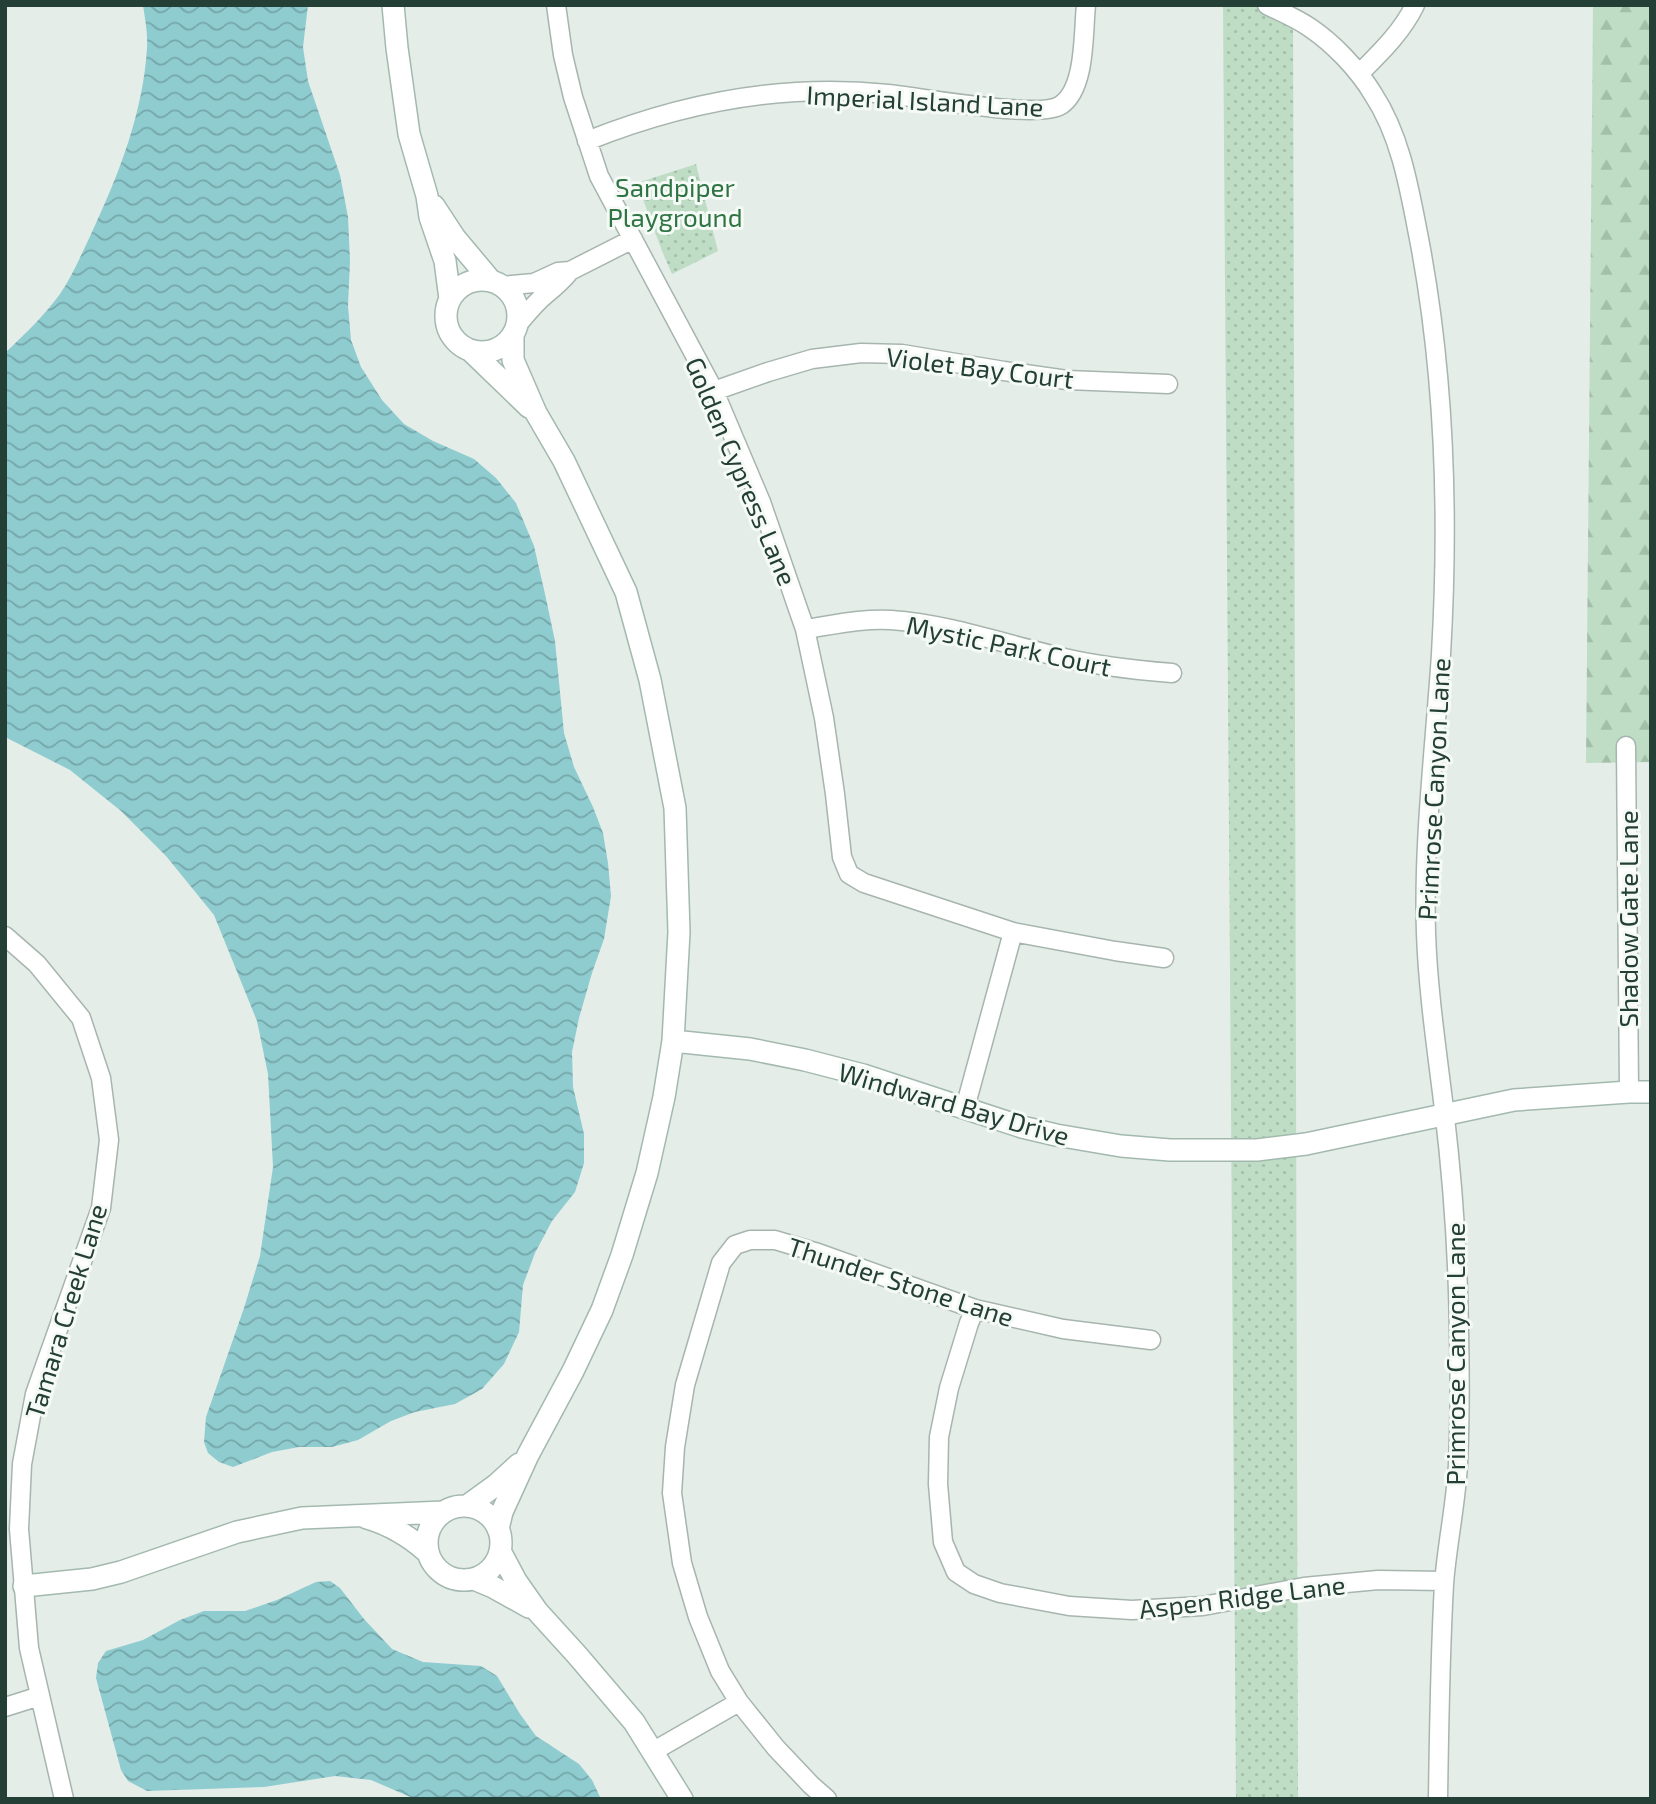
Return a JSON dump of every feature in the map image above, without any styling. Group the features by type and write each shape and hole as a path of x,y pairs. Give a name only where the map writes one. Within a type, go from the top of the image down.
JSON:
{"street":[{"path":"393,5 409,134 427,196 430,217 446,261 450,299"},
{"name":"Golden Cypress Lane","path":"556,5 563,55 599,176 714,391 761,502 806,629 824,718 842,857 849,874 864,883 1013,932"},
{"name":"Imperial Island Lane","path":"587,141 621,127 698,105 816,91 885,93 1014,110 1037,111 1060,107 1072,93 1080,73 1086,5"},
{"name":"Primrose Canyon Lane","path":"1267,5 1310,27 1359,74 1375,96 1408,180 1425,273 1439,384 1444,490 1444,569 1426,860 1426,934 1454,1216 1460,1331 1458,1466 1444,1581 1437,1799"},
{"path":"1359,74 1385,49 1409,18 1415,5"},
{"path":"427,196 474,263 510,293 516,303 518,314 513,360 536,413 564,461 626,592 650,680 675,808 679,932 673,1041 647,1173 618,1266 596,1322 528,1455 502,1511 498,1529"},
{"path":"536,413 451,335 446,324 450,299 458,289 480,280 496,284 534,283 558,272 570,271 633,239"},
{"path":"471,351 495,350 505,344 532,307 558,286 570,271"},
{"name":"Violet Bay Court","path":"714,391 812,359 861,354 902,354 1068,380 1168,384"},
{"name":"Mystic Park Court","path":"806,629 856,621 922,623 1062,658 1172,673"},
{"name":"Shadow Gate Lane","path":"1626,746 1629,1092"},
{"path":"965,1108 1013,932 1164,958"},
{"name":"Tamara Creek Lane","path":"5,936 37,964 81,1018 101,1078 109,1140 101,1208 35,1394 22,1464 19,1529 29,1648 64,1799"},
{"name":"Windward Bay Drive","path":"673,1041 750,1049 805,1060 863,1075 1022,1127 1121,1146 1170,1150 1257,1150 1306,1144 1514,1100 1651,1092"},
{"name":"Thunder Stone Lane","path":"739,1702 720,1671 698,1617 682,1563 673,1493 675,1447 685,1385 721,1263 735,1245 750,1240 775,1240 975,1309 1063,1329 1151,1340"},
{"name":"Aspen Ridge Lane","path":"975,1309 949,1388 939,1437 938,1484 943,1542 956,1572 974,1584 1000,1593 1069,1606 1132,1611 1203,1606 1304,1587 1378,1580 1444,1581"},
{"path":"5,1448 24,1450"},
{"path":"467,1506 496,1485 528,1455"},
{"path":"467,1506 477,1508 493,1520 501,1540 497,1560 491,1569 474,1579 462,1581 440,1572 432,1563 426,1540 435,1519 455,1507 467,1506"},
{"path":"24,1586 92,1579 121,1572 237,1532 302,1518 444,1512"},
{"path":"358,1515 406,1534 427,1552"},
{"path":"500,1550 516,1581 537,1611 634,1722 682,1799"},
{"path":"474,1579 537,1611"},
{"path":"5,1707 40,1696"},
{"path":"652,1752 739,1702 776,1748 827,1799"}],"green space":[{"path":"1223,5 1293,5 1298,1799 1236,1799"},
{"path":"1593,5 1651,5 1651,762 1586,763"},
{"name":"Sandpiper Playground","path":"696,164 718,251 672,274 637,183"}],"water":[{"path":"143,5 308,5 303,47 308,81 340,175 348,217 348,306 351,340 361,367 382,400 404,424 433,441 474,459 496,478 516,503 534,546 555,641 564,733 574,767 603,833 611,896 604,939 579,1018 572,1052 573,1087 584,1134 584,1163 575,1192 552,1221 535,1253 523,1285 519,1332 504,1364 482,1389 455,1404 415,1412 391,1421 358,1440 332,1447 299,1447 272,1452 233,1467 219,1462 208,1453 204,1442 206,1417 260,1256 273,1167 268,1074 257,1021 214,915 166,856 121,811 70,770 5,737 5,353 41,317 65,287 111,188 128,143 141,96 147,43"},
{"path":"330,1581 340,1588 392,1649 423,1662 481,1666 497,1676 536,1736 579,1764 592,1780 601,1799 415,1799 371,1780 335,1776 264,1787 147,1791 128,1781 121,1770 96,1678 98,1663 106,1651 143,1640 180,1620 204,1611 245,1611 316,1582"}]}
